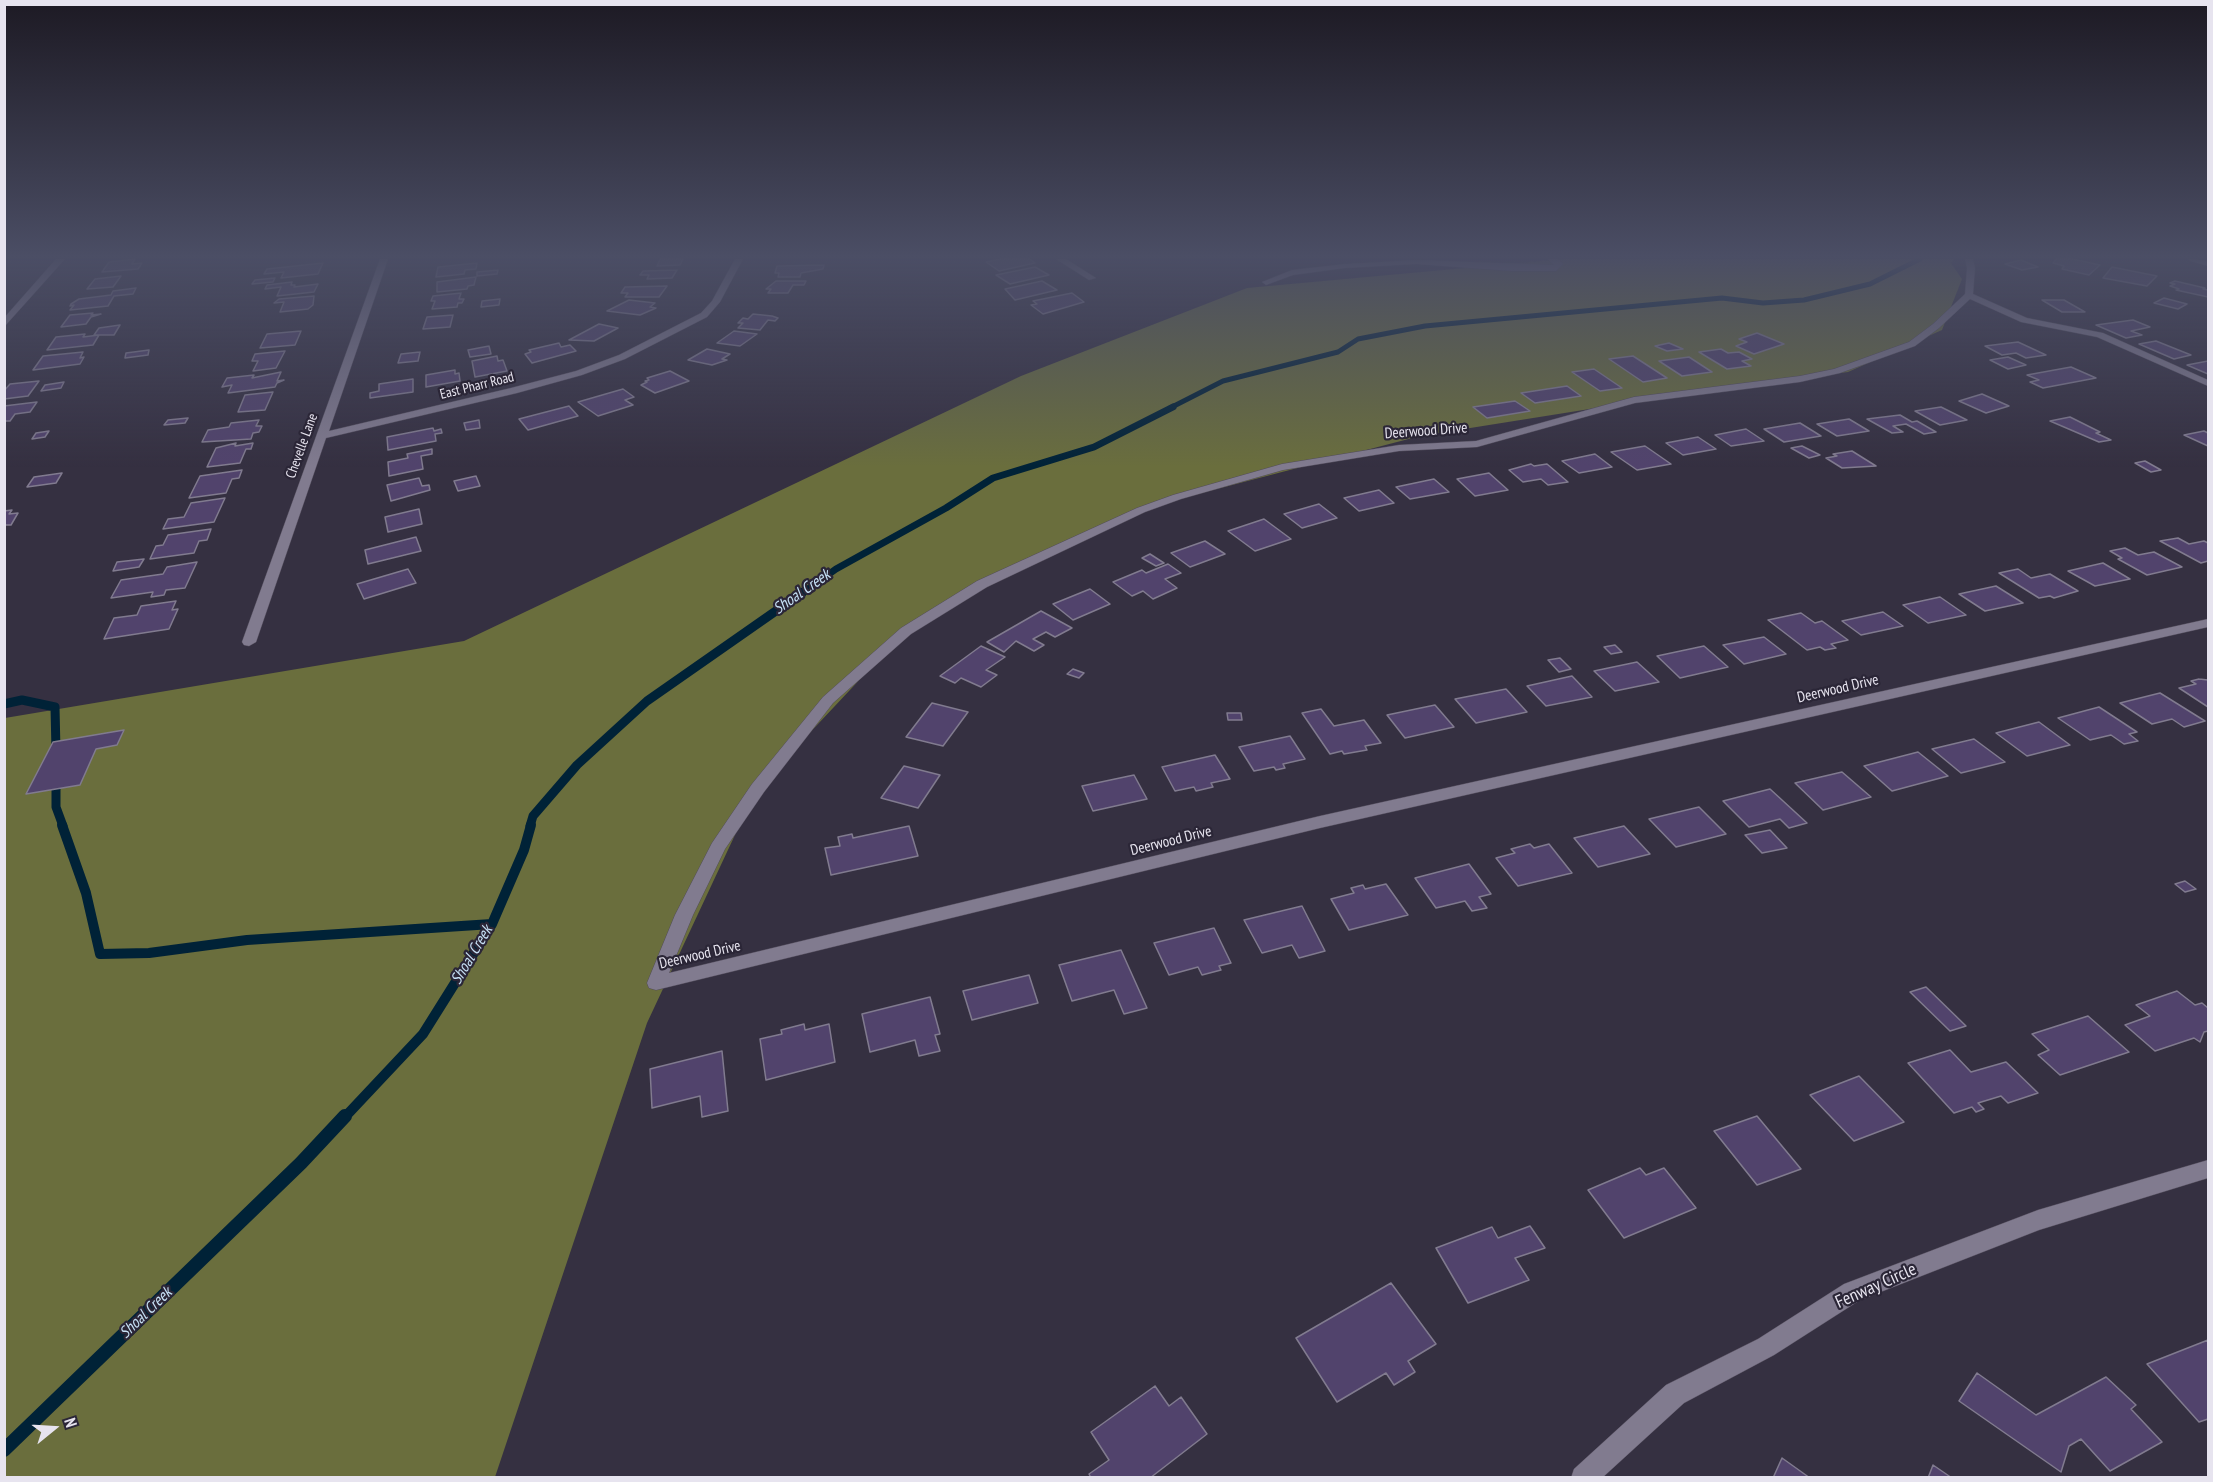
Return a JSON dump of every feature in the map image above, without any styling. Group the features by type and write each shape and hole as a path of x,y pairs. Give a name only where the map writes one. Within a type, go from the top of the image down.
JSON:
{"street":[{"name":"Chevelle Lane","path":"249,642 360,328"},
{"name":"East Pharr Road","path":"322,436 579,373 622,357 678,328"},
{"name":"Deerwood Drive","path":"1933,328 1912,344 1837,371 1800,379 1634,400 1478,444 1400,448 1282,467 1141,510 982,584 906,631 828,700 758,788 718,847 684,915 656,983 1320,822 2208,623"},
{"path":"2065,328 2100,335 2208,383"},
{"name":"Fenway Circle","path":"1583,1478 1675,1394 1766,1347 1852,1292 2038,1220 2208,1169"}],"green space":[{"path":"1144,328 1943,328 1848,372 1665,397 1420,436 1144,508 911,625 756,790 647,1023 495,1477 5,1478 5,718 464,641 1021,376"}],"building":[{"path":"99,328 118,328 114,335 94,335"},
{"path":"591,328 618,328 594,341 569,340"},
{"path":"2103,328 2144,328 2131,331 2142,335 2126,338"},
{"path":"301,331 295,345 260,348 267,334"},
{"path":"734,331 757,334 740,346 717,343"},
{"path":"1757,333 1784,344 1754,354 1736,346 1747,342 1739,339"},
{"path":"85,334 83,337 99,335 93,345 47,350 56,337"},
{"path":"2156,341 2191,355 2174,359 2139,344"},
{"path":"2018,342 2046,355 2026,358 2016,353 2002,355 1985,346"},
{"path":"559,343 561,347 570,345 576,351 532,363 525,354 531,352 529,350"},
{"path":"1669,343 1683,349 1667,351 1655,346"},
{"path":"489,346 491,354 470,357 468,350"},
{"path":"707,349 730,354 722,359 727,360 712,365 688,360"},
{"path":"1721,349 1728,353 1739,352 1752,359 1742,361 1751,366 1727,369 1699,352"},
{"path":"149,350 148,355 125,358 126,353"},
{"path":"285,351 276,368 253,371 258,361 252,361 255,354"},
{"path":"83,352 80,358 84,357 80,364 33,370 43,356"},
{"path":"420,352 418,361 398,363 401,354"},
{"path":"497,356 498,361 503,360 507,371 475,377 472,361"},
{"path":"1633,356 1667,378 1643,382 1609,359"},
{"path":"1689,357 1712,372 1682,376 1659,361"},
{"path":"2008,357 2026,365 2008,369 1990,360"},
{"path":"2208,361 2208,374 2187,365"},
{"path":"2071,367 2096,378 2043,388 2030,382 2039,380 2027,375"},
{"path":"1594,369 1622,388 1600,391 1572,372"},
{"path":"455,370 455,374 459,373 460,381 426,387 426,375"},
{"path":"670,371 689,381 655,393 641,385 649,380 647,378"},
{"path":"281,372 277,381 284,380 277,383 275,387 228,393 232,385 222,387 227,378 254,375 252,378"},
{"path":"413,379 413,392 370,398 370,393 379,391 379,384"},
{"path":"39,381 28,396 4,399 4,391 10,384"},
{"path":"64,382 61,388 41,391 45,385"},
{"path":"1567,386 1581,396 1535,403 1521,393"},
{"path":"623,389 634,397 625,400 633,405 598,416 578,402"},
{"path":"273,392 265,410 238,412 245,395"},
{"path":"1982,394 2009,406 1986,413 1959,401"},
{"path":"1515,401 1530,411 1487,418 1473,407"},
{"path":"37,402 30,412 15,414 10,421 4,421 4,406"},
{"path":"569,406 578,416 528,430 519,419"},
{"path":"1941,407 1967,420 1940,425 1915,411"},
{"path":"1900,415 1912,422 1917,421 1936,432 1924,434 1906,424 1893,426 1903,432 1892,433 1867,419"},
{"path":"2070,417 2111,440 2099,442 2050,421"},
{"path":"188,418 185,423 164,425 168,420"},
{"path":"1849,419 1869,431 1837,436 1817,424"},
{"path":"259,420 256,426 262,426 259,432 253,433 251,439 202,442 208,430 229,427 231,423"},
{"path":"479,420 480,428 466,430 464,423"},
{"path":"1800,423 1821,436 1784,442 1764,429"},
{"path":"433,428 434,431 441,429 442,433 435,434 436,441 388,450 387,437"},
{"path":"1746,429 1764,441 1731,446 1715,435"},
{"path":"49,431 45,437 32,439 36,433"},
{"path":"2204,431 2208,433 2208,446 2184,435"},
{"path":"1698,437 1716,449 1683,455 1666,443"},
{"path":"236,443 235,446 253,443 251,449 246,449 240,463 207,467 216,448"},
{"path":"1645,446 1671,464 1637,470 1611,452"},
{"path":"1802,446 1820,455 1809,458 1791,448"},
{"path":"432,449 432,454 421,456 423,469 389,476 388,462 408,458 407,454"},
{"path":"1852,451 1876,466 1842,468 1826,458 1837,456 1833,454"},
{"path":"1595,454 1612,467 1579,473 1562,461"},
{"path":"2145,461 2161,470 2151,472 2135,463"},
{"path":"1531,464 1534,466 1547,464 1568,482 1548,485 1541,479 1523,482 1509,470"},
{"path":"242,470 239,478 232,479 226,493 189,498 200,476"},
{"path":"62,473 56,483 27,487 34,477"},
{"path":"1489,473 1508,490 1475,496 1457,479"},
{"path":"476,476 480,486 458,491 454,481"},
{"path":"419,478 422,486 429,485 430,490 391,501 387,485"},
{"path":"1434,479 1449,492 1410,499 1396,487"},
{"path":"1379,490 1394,503 1359,511 1344,498"},
{"path":"225,498 214,522 163,529 168,519 184,517 191,503"},
{"path":"1319,504 1337,518 1302,528 1284,514"},
{"path":"419,509 422,524 388,532 385,517"},
{"path":"12,510 9,514 18,513 11,525 4,525 4,511"},
{"path":"1264,519 1291,539 1255,551 1228,531"},
{"path":"211,529 207,540 199,541 194,553 150,559 156,546 163,545 168,535"},
{"path":"416,537 421,551 368,564 365,550"},
{"path":"2178,538 2189,544 2204,541 2208,543 2208,561 2201,563 2160,541"},
{"path":"1205,541 1225,554 1190,567 1171,553"},
{"path":"2125,548 2138,555 2154,552 2182,567 2147,575 2118,559 2122,558 2110,551"},
{"path":"1150,554 1164,563 1156,566 1142,558"},
{"path":"144,559 139,567 113,571 117,562"},
{"path":"197,562 185,588 166,590 164,595 151,597 153,592 111,598 121,580 163,574 167,567"},
{"path":"2103,563 2130,579 2095,586 2068,571"},
{"path":"1168,564 1181,573 1165,579 1177,588 1153,599 1143,591 1132,596 1113,582 1142,570 1146,573"},
{"path":"408,569 416,583 364,599 357,584"},
{"path":"2018,569 2031,578 2050,574 2078,591 2054,598 2050,596 2039,598 1999,573"},
{"path":"1996,586 2023,603 1985,611 1959,594"},
{"path":"1090,589 1110,604 1073,620 1053,604"},
{"path":"1940,597 1966,615 1928,623 1903,605"},
{"path":"176,601 172,610 178,609 169,629 104,639 114,618 137,615 141,606"},
{"path":"1041,611 1072,628 1055,637 1046,632 1033,639 1044,645 1034,651 1016,641 1004,652 987,642"},
{"path":"1883,612 1903,626 1861,635 1842,621"},
{"path":"1801,613 1815,623 1822,621 1848,640 1831,644 1836,648 1825,650 1820,647 1807,650 1768,620"},
{"path":"1764,637 1786,654 1744,664 1723,645"},
{"path":"1615,645 1622,652 1611,654 1604,647"},
{"path":"981,646 1005,657 986,670 997,675 981,687 961,678 955,683 940,676"},
{"path":"1704,646 1728,667 1680,678 1657,656"},
{"path":"1560,658 1571,669 1559,672 1548,660"},
{"path":"1637,662 1659,682 1615,691 1594,671"},
{"path":"1073,669 1084,673 1079,678 1067,674"},
{"path":"1572,676 1592,697 1546,706 1527,686"},
{"path":"2208,680 2208,707 2179,688 2196,684 2191,681"},
{"path":"1506,689 1527,712 1476,723 1455,699"},
{"path":"2160,693 2205,721 2184,727 2172,719 2152,724 2120,703"},
{"path":"932,703 968,712 943,746 906,737"},
{"path":"1435,705 1454,727 1405,738 1387,715"},
{"path":"2099,707 2137,732 2129,734 2138,741 2124,744 2111,735 2090,740 2058,718"},
{"path":"1321,709 1334,726 1364,720 1381,743 1365,746 1367,750 1330,754 1302,713"},
{"path":"1227,713 1241,713 1242,720 1228,720"},
{"path":"2039,722 2070,745 2027,756 1996,733"},
{"path":"124,730 117,745 96,749 80,785 26,794 53,742"},
{"path":"1290,736 1305,759 1283,764 1285,768 1276,770 1274,767 1254,771 1239,747"},
{"path":"1974,739 2005,762 1961,773 1932,749"},
{"path":"1918,752 1948,776 1892,791 1864,766"},
{"path":"1215,755 1230,779 1211,783 1213,787 1196,791 1194,787 1175,791 1162,767"},
{"path":"904,766 940,775 918,808 881,798"},
{"path":"1842,772 1871,797 1823,810 1795,783"},
{"path":"1134,775 1147,799 1093,811 1082,786"},
{"path":"1770,789 1807,823 1789,828 1780,819 1749,827 1723,801"},
{"path":"1699,807 1726,834 1676,847 1649,819"},
{"path":"909,826 918,856 831,875 825,848 840,846 838,837 852,834 853,838"},
{"path":"1624,826 1650,854 1598,867 1574,838"},
{"path":"1770,830 1787,848 1762,853 1745,835"},
{"path":"1530,844 1534,848 1549,844 1572,873 1518,886 1496,858 1515,853 1511,849"},
{"path":"1469,864 1491,894 1479,897 1487,908 1472,911 1465,901 1436,908 1415,878"},
{"path":"2185,881 2196,889 2185,892 2175,884"},
{"path":"1386,884 1408,915 1349,930 1331,899 1354,893 1351,888 1363,885 1365,889"},
{"path":"1302,906 1325,951 1299,958 1292,945 1262,953 1244,920"},
{"path":"1214,928 1231,963 1219,966 1221,970 1202,975 1198,967 1169,975 1154,943"},
{"path":"1121,950 1147,1008 1124,1014 1114,990 1072,1001 1059,965"},
{"path":"1029,975 1038,1003 972,1020 963,991"},
{"path":"1926,987 1966,1026 1950,1031 1910,992"},
{"path":"2177,991 2195,1005 2202,1003 2208,1008 2208,1031 2204,1032 2200,1042 2194,1038 2155,1051 2125,1025 2150,1016 2136,1005"},
{"path":"930,997 940,1034 935,1035 940,1051 919,1056 915,1040 870,1052 862,1014"},
{"path":"2088,1016 2129,1052 2060,1075 2038,1055 2049,1050 2032,1034"},
{"path":"804,1024 805,1030 829,1024 835,1062 766,1080 760,1039 782,1034 781,1030"},
{"path":"1950,1050 1971,1072 2006,1062 2038,1093 2008,1103 2001,1096 1978,1103 1984,1109 1976,1112 1972,1107 1954,1113 1908,1063"},
{"path":"722,1051 728,1111 702,1117 700,1096 652,1108 650,1069"},
{"path":"1859,1076 1904,1122 1854,1141 1810,1095"},
{"path":"1757,1116 1801,1169 1757,1185 1714,1131"},
{"path":"1640,1168 1646,1175 1664,1168 1696,1208 1624,1238 1588,1190"},
{"path":"1530,1226 1545,1248 1515,1258 1529,1280 1468,1303 1436,1248 1492,1227 1498,1238"},
{"path":"1391,1283 1436,1344 1408,1361 1415,1372 1394,1385 1386,1373 1337,1402 1296,1338"},
{"path":"2208,1340 2208,1419 2199,1422 2147,1364"},
{"path":"1977,1373 2036,1415 2106,1377 2136,1405 2131,1409 2162,1442 2110,1471 2081,1439 2069,1446 2061,1472 1959,1401"},
{"path":"1155,1386 1169,1406 1181,1397 1207,1434 1150,1478 1091,1478 1089,1474 1109,1460 1091,1432"},
{"path":"1782,1458 1810,1478 1773,1478"},
{"path":"1933,1465 1952,1478 1928,1478"}],"waterway":[{"name":"Shoal Creek","path":"1170,408 1223,381 1338,352 1358,339 1414,328"},
{"name":"Shoal Creek","path":"801,594 836,569 946,508 993,478 1094,447 1173,407"},
{"name":"Shoal Creek","path":"530,826 533,816 577,765 647,701 803,592"},
{"path":"4,704 22,700 55,707 56,751"},
{"path":"56,777 56,807 63,826"},
{"path":"62,825 86,893 100,954 149,953 247,940 492,924"},
{"name":"Shoal Creek","path":"492,924 524,850 531,825"},
{"name":"Shoal Creek","path":"344,1118 423,1034 492,924"},
{"name":"Shoal Creek","path":"4,1450 301,1163 345,1116"}]}
